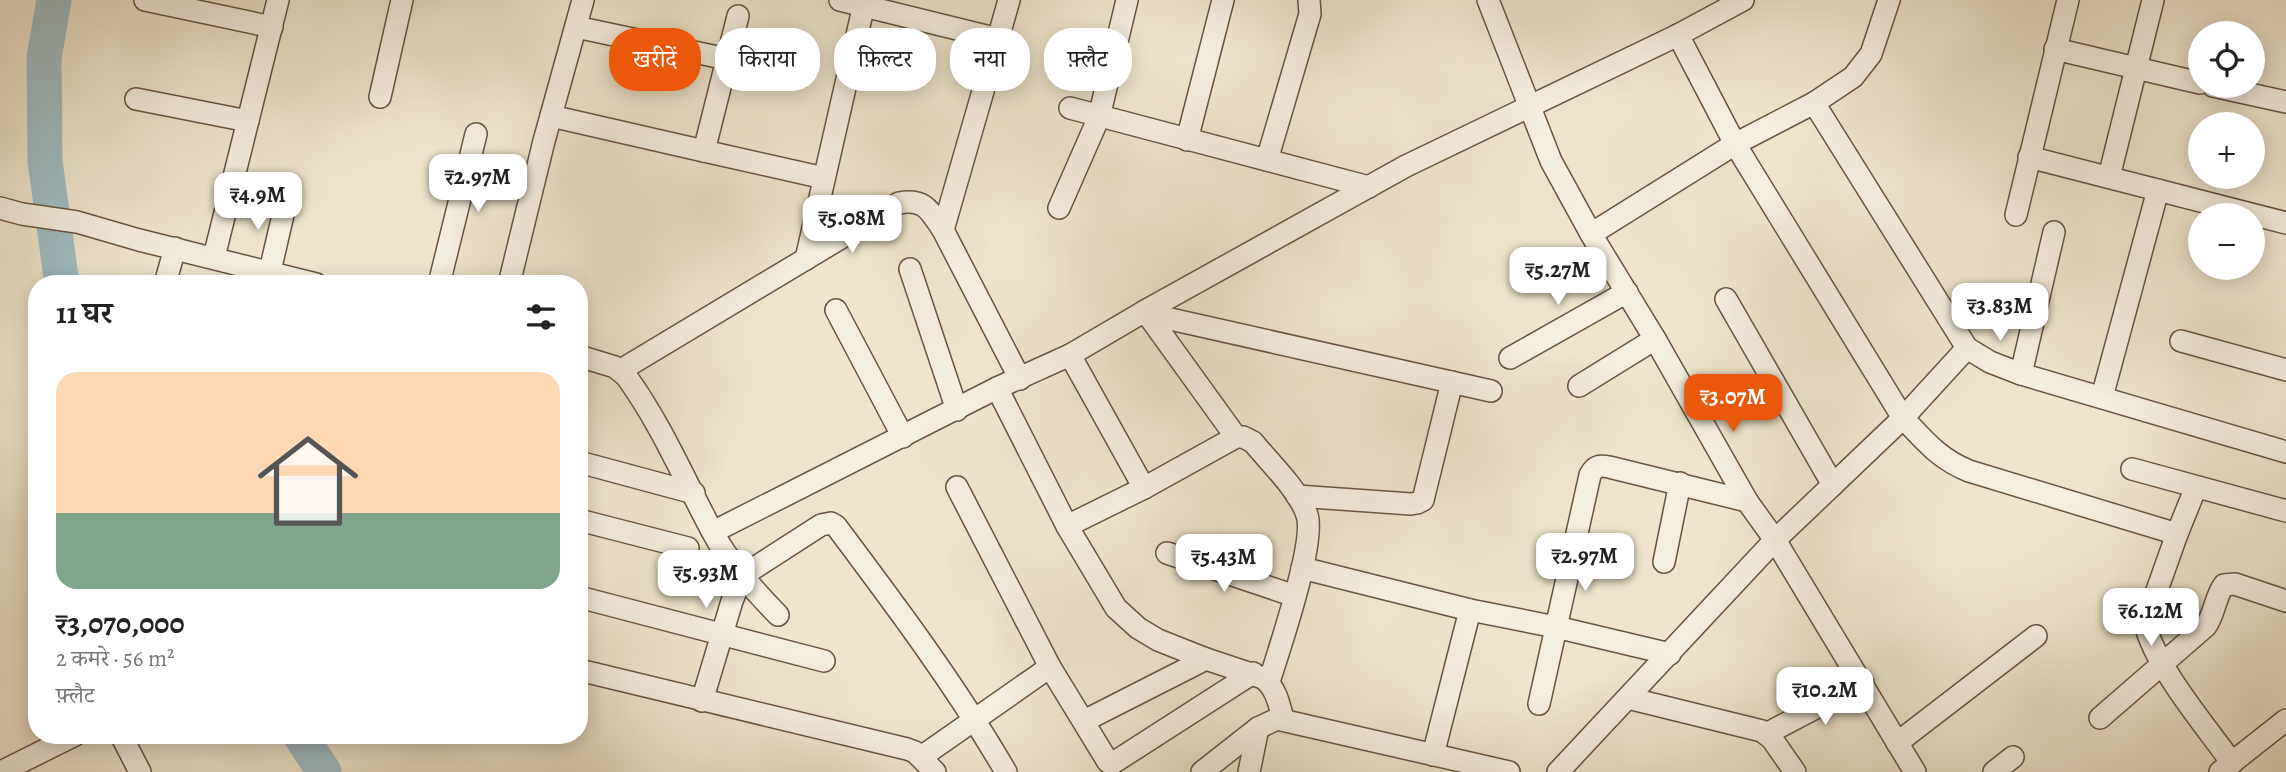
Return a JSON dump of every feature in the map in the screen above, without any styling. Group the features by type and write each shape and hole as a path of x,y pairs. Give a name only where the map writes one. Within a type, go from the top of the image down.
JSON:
{"street":[{"path":"145,0 272,27"},
{"path":"214,257 278,0"},
{"path":"380,97 402,0"},
{"path":"511,275 583,0"},
{"path":"840,0 864,3 957,28"},
{"path":"1001,28 1009,0"},
{"path":"1059,208 1099,117 1127,0"},
{"path":"1187,140 1223,0"},
{"path":"1267,160 1310,14 1309,0"},
{"path":"1488,0 1551,161 1591,234 1747,500 1775,540 1915,772"},
{"path":"713,533 997,388 1070,355 1406,166 1678,35 1744,0"},
{"path":"1591,234 1735,144 1814,103 1853,76 1863,66 1877,41 1889,0"},
{"path":"2016,215 2068,0"},
{"path":"2109,177 2153,0"},
{"path":"806,259 864,3"},
{"path":"735,28 738,16"},
{"path":"576,27 715,56"},
{"path":"1678,35 1735,144 1903,418 1934,451 1956,466 2177,534"},
{"path":"2055,49 2188,80"},
{"path":"705,150 719,91"},
{"path":"943,230 983,91"},
{"path":"2265,97 2286,102"},
{"path":"136,99 248,121"},
{"path":"1814,103 1967,348 1990,362 2021,374 2286,452"},
{"path":"1070,108 1368,187"},
{"path":"551,116 824,178"},
{"path":"441,275 476,134"},
{"path":"2029,157 2286,223"},
{"path":"269,275 289,189"},
{"path":"2102,397 2158,190"},
{"path":"621,370 899,203 910,201 928,208 943,230 1020,379"},
{"path":"0,208 77,222 214,257 260,275"},
{"path":"2021,374 2054,232"},
{"path":"167,275 174,248"},
{"path":"910,269 957,410"},
{"path":"1510,358 1627,292"},
{"path":"1726,299 1833,485"},
{"path":"836,310 903,437"},
{"path":"1146,312 1491,391"},
{"path":"1146,312 1236,437"},
{"path":"1579,386 1655,339"},
{"path":"2181,341 2286,370"},
{"path":"1558,772 1775,540 1903,418 1967,348"},
{"path":"1070,355 1144,488"},
{"path":"588,359 621,370 631,382 665,439 713,533 742,576 778,615"},
{"path":"1297,496 1411,504 1423,500 1452,382"},
{"path":"997,388 1067,526 1106,594 1128,620 1158,640 1261,678 1276,692 1283,719"},
{"path":"957,487 1050,667 1106,760 1113,763 1261,678 1294,596 1309,532 1308,516 1297,496 1253,442 1236,437 1144,488 1067,526"},
{"path":"588,464 694,493"},
{"path":"1539,704 1590,475 1594,468 1609,467 1747,500"},
{"path":"2132,470 2286,511"},
{"path":"1664,562 1680,483"},
{"path":"2196,487 2145,624 2148,638 2226,767 2286,720"},
{"path":"588,522 688,548"},
{"path":"702,701 742,576 827,523 836,526 976,720 1006,772"},
{"path":"1167,553 1294,596"},
{"path":"1302,568 1470,610 1670,654"},
{"path":"2100,719 2206,626 2212,618 2224,585 2235,584 2286,601"},
{"path":"588,599 824,662"},
{"path":"1433,755 1470,610"},
{"path":"1897,743 2036,636"},
{"path":"1084,722 1206,659"},
{"path":"588,672 906,749 928,765 976,720 1050,667"},
{"path":"1766,734 1863,683"},
{"path":"1628,698 1755,728 1772,739 1795,772"},
{"path":"1202,772 1258,728 1271,720 1283,719 1509,772"},
{"path":"1249,772 1258,728"},
{"path":"1,772 57,744"},
{"path":"126,744 140,772"},
{"path":"1994,772 2013,757"}],"waterway":[{"path":"54,0 44,58 45,161 61,275"},
{"path":"306,744 324,772"}]}
